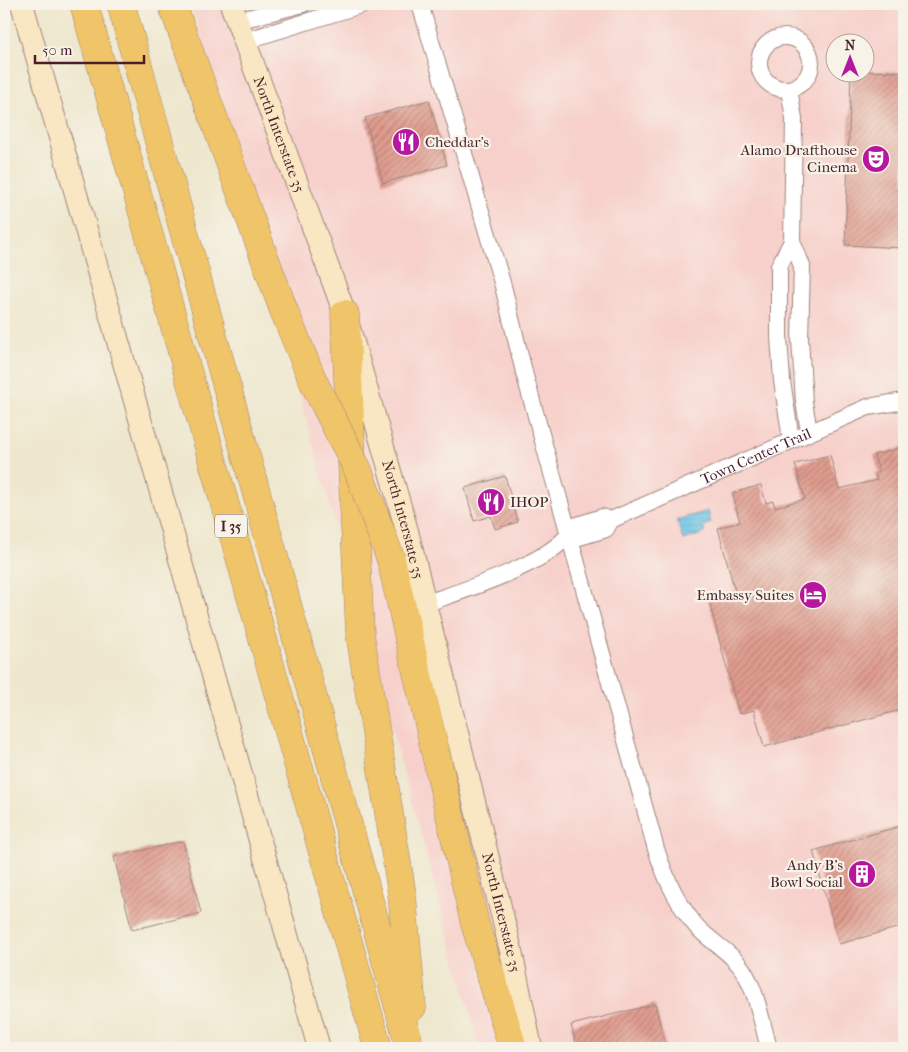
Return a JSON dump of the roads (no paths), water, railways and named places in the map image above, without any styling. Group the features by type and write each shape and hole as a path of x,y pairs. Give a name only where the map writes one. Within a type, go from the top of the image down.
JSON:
{"highway":[{"name":"I 35","path":"84,4 378,1048"},
{"name":"I 35","path":"121,4 410,1048"},
{"path":"172,4 284,311 310,376 358,470 392,560 475,924 513,1048"},
{"path":"345,314 360,634 402,894 416,1048"}],"main road":[{"path":"22,4 319,1048"},
{"name":"North Interstate 35","path":"237,22 345,314 407,531 511,951 531,1048"}],"street":[{"path":"237,22 303,4"},
{"path":"237,22 364,4"},
{"path":"420,4 503,286 525,376 665,876 680,903 697,926 735,958 746,975 769,1048"},
{"path":"800,34 810,54 810,70 802,83 789,89 774,87 762,77 759,61 761,41 800,34"},
{"path":"789,89 794,119 792,241 802,266 800,339 804,402 809,432"},
{"path":"791,440 782,381 778,337 779,266 792,241"},
{"name":"Town Center Trail","path":"424,604 508,573 541,555 570,534 574,526 602,517 611,520 868,407 904,401"}],"water":[{"path":"708,511 711,523 703,526 705,533 683,540 677,520"}],"place":[{"name":"Cheddar's","path":"406,142"},
{"name":"Alamo Drafthouse Cinema","path":"876,159"},
{"name":"IHOP","path":"491,502"},
{"name":"Embassy Suites","path":"813,595"},
{"name":"Andy B's Bowl Social","path":"862,874"}]}
